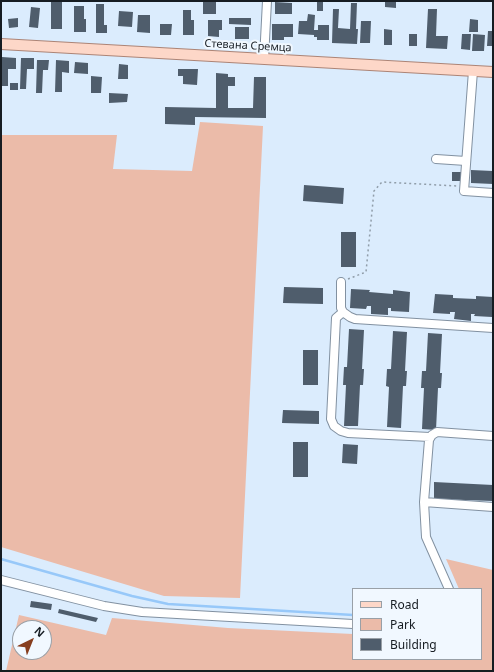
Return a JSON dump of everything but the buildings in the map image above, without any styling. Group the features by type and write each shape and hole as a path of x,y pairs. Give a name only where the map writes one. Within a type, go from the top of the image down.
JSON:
{"main road":[{"name":"Стевана Сремца","path":"1,44 493,72"}],"street":[{"path":"264,59 266,1"},
{"path":"473,71 464,191 493,193"},
{"path":"436,159 466,161"},
{"path":"341,282 340,305 346,315 356,318 493,328"},
{"path":"343,312 336,318 331,419 334,426 341,431 348,433 430,437 437,432 493,436"},
{"path":"430,437 424,502 426,537 450,588"},
{"path":"424,502 493,507"},
{"path":"1,580 104,606 130,611 352,624"}],"path":[{"path":"341,282 366,272 374,191 382,182 464,187"}],"green space":[{"path":"200,122 263,126 240,598 164,596 1,547 1,135 117,135 113,169 192,171"},
{"path":"446,559 493,570 493,671 6,671 12,645 12,660 52,660 52,623 106,635 112,618 228,628 352,634 352,660 482,660 482,588 459,588"},
{"path":"19,615 41,620 18,620"}],"waterway":[{"path":"1,559 132,596 168,604 352,615"}]}
